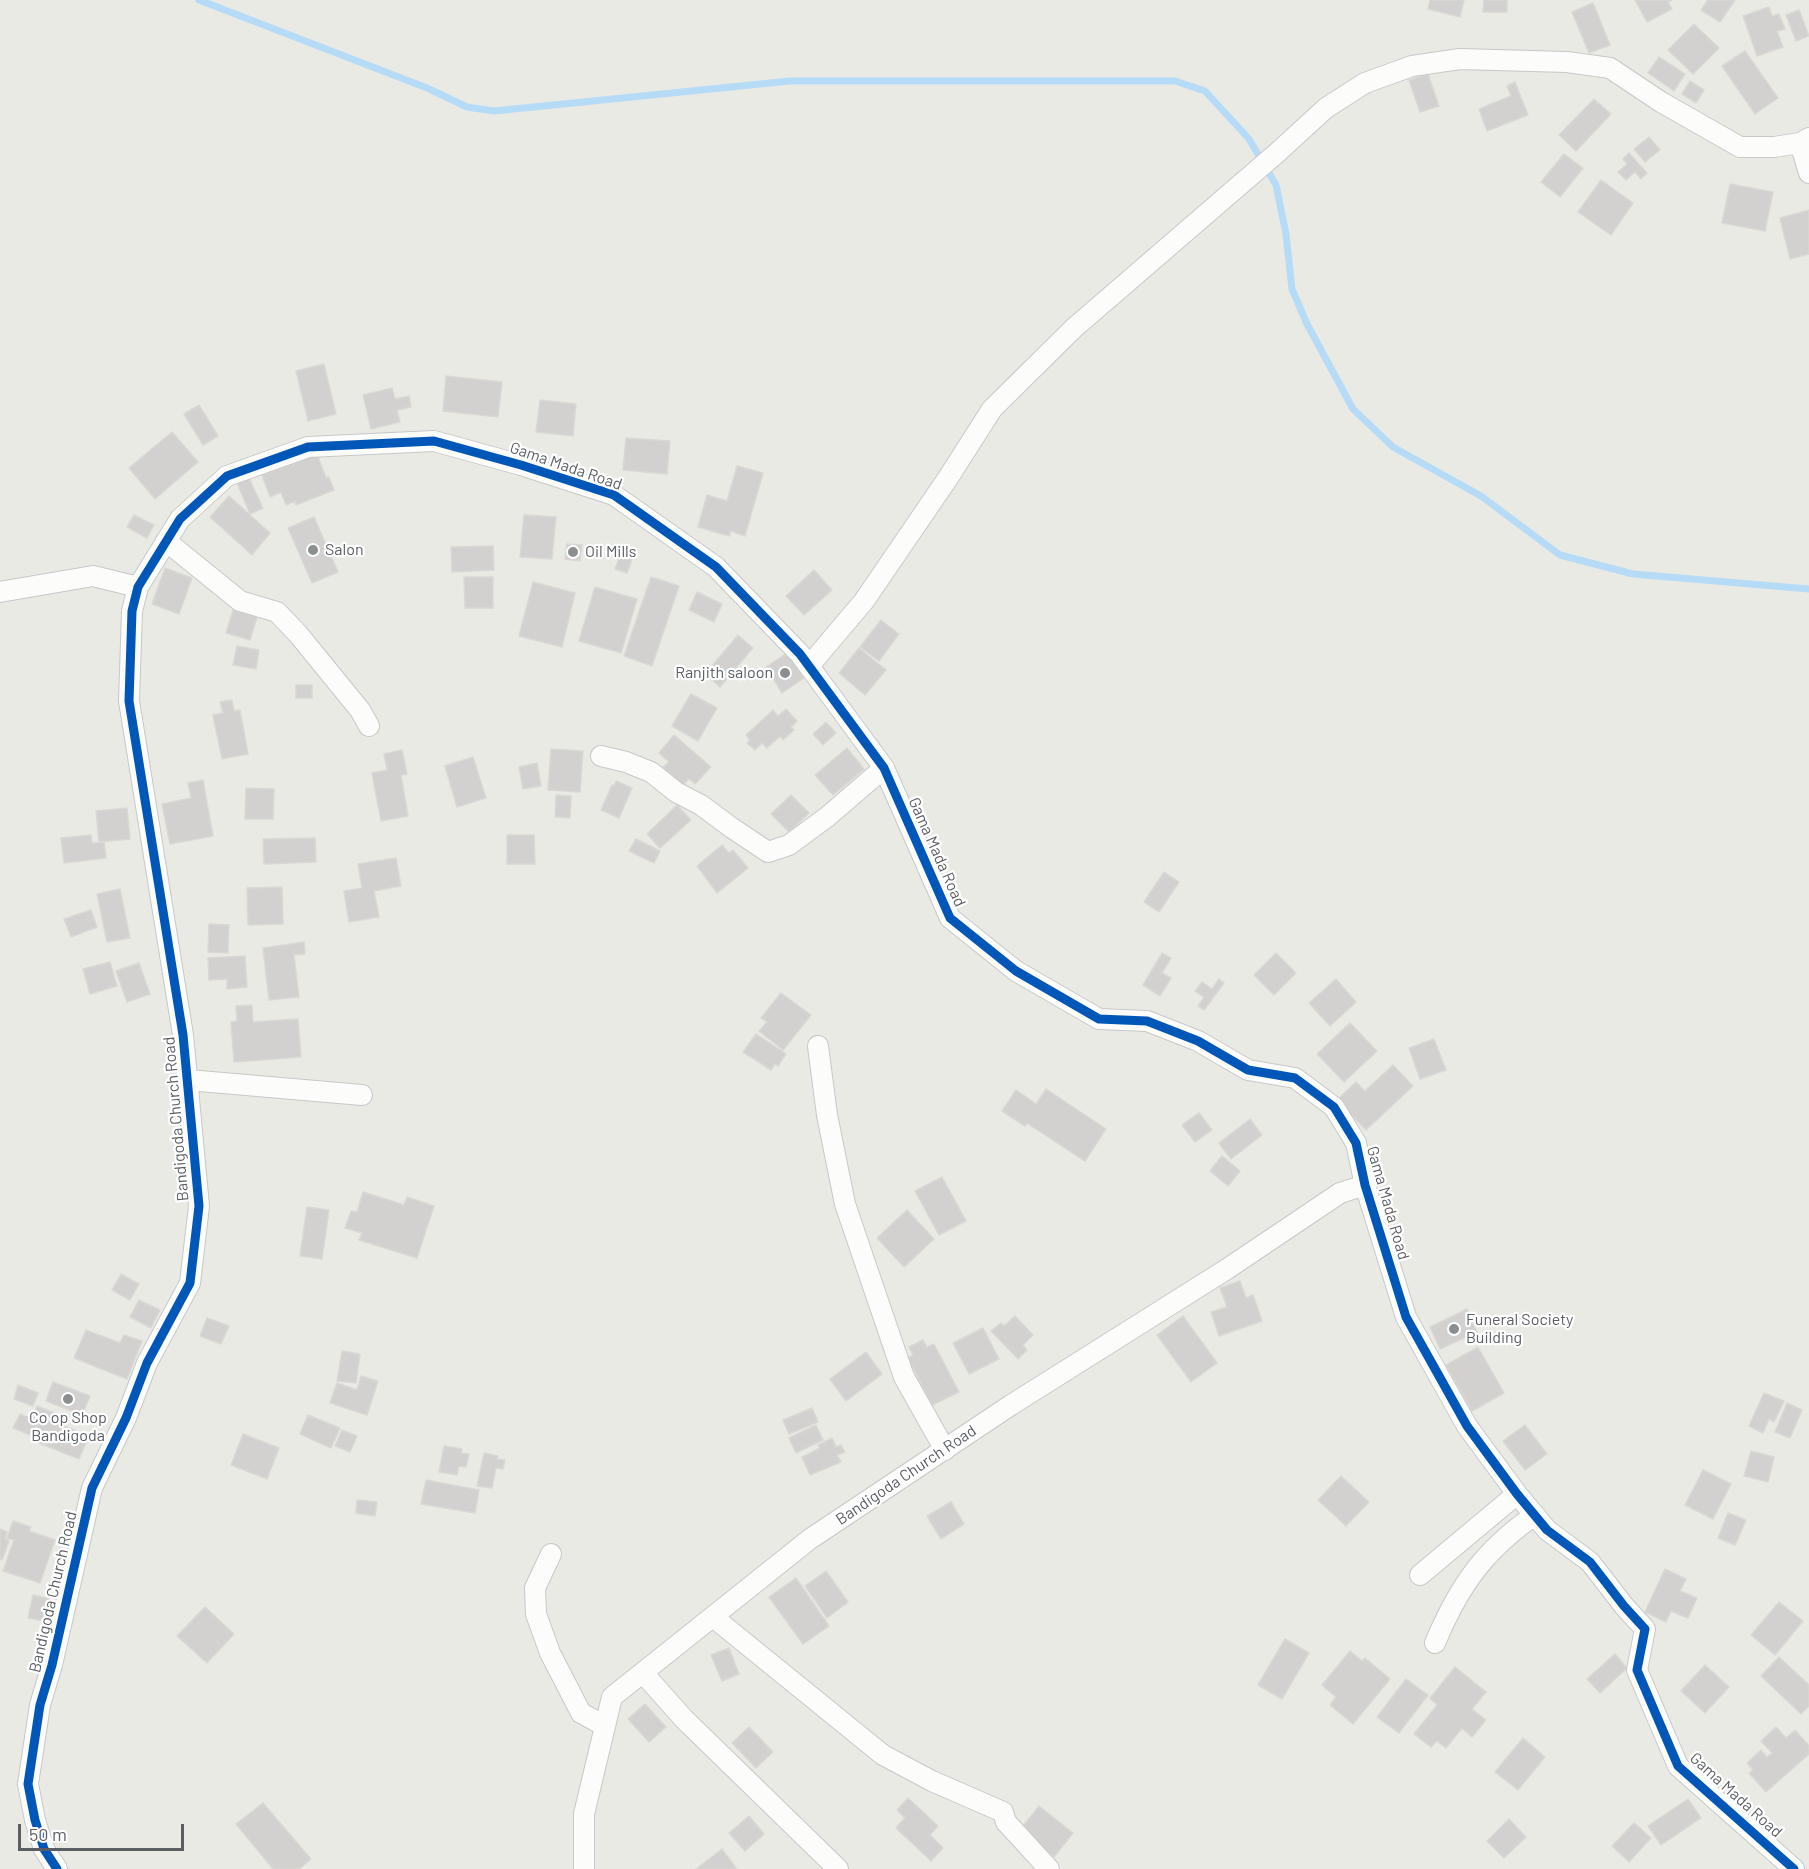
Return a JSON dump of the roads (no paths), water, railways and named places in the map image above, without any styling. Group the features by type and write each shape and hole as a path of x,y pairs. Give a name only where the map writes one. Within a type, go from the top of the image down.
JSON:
{"street":[{"path":"809,666 864,601 942,488 992,410 1074,328 1326,108 1365,83 1412,66 1460,59 1567,62 1610,68 1660,102 1740,147 1774,147 1805,141 1809,173"},
{"name":"Gama Mada Road","path":"138,587 180,519 226,476 308,447 434,441 521,465 614,495 716,567 809,666 884,768 950,918 1016,971 1099,1019 1147,1021 1197,1041 1248,1070 1294,1078 1334,1107 1356,1143 1365,1185 1406,1317 1467,1426 1517,1494 1547,1530 1590,1562 1645,1629 1637,1670 1678,1766 1794,1869"},
{"path":"166,541 240,601 277,612 298,634 360,710 369,726"},
{"path":"0,592 93,576 138,587"},
{"name":"Bandigoda Church Road","path":"57,1869 44,1849 35,1820 28,1784 40,1705 52,1665 92,1488 126,1418 147,1363 190,1283 199,1206 183,1035 129,701 132,610 138,587"},
{"path":"601,756 626,762 651,772 676,792 701,805 768,852 789,845 827,817 884,768"},
{"path":"818,1046 827,1115 845,1204 903,1377 945,1450"},
{"path":"188,1080 362,1095"},
{"name":"Bandigoda Church Road","path":"584,1869 584,1814 612,1697 810,1539 1011,1405 1227,1269 1340,1192 1365,1185"},
{"path":"1420,1575 1517,1494"},
{"path":"1435,1643 1446,1615 1492,1548 1535,1515"},
{"path":"551,1554 535,1588 536,1614 550,1653 581,1713 605,1726"},
{"path":"713,1617 883,1755 932,1781 1003,1812 1006,1822 1049,1869"},
{"path":"643,1673 684,1719 838,1869"}],"waterway":[{"path":"199,0 427,88 467,107 494,111 790,81 1175,81 1205,91 1249,139 1276,185 1286,234 1292,289 1307,324 1353,409 1393,447 1481,496 1560,555 1633,574 1809,589"}],"place":[{"name":"Salon","path":"313,550"},
{"name":"Oil Mills","path":"573,552"},
{"name":"Ranjith saloon","path":"785,673"},
{"name":"Funeral Society Building","path":"1454,1329"},
{"name":"Co op Shop Bandigoda","path":"68,1399"}]}
